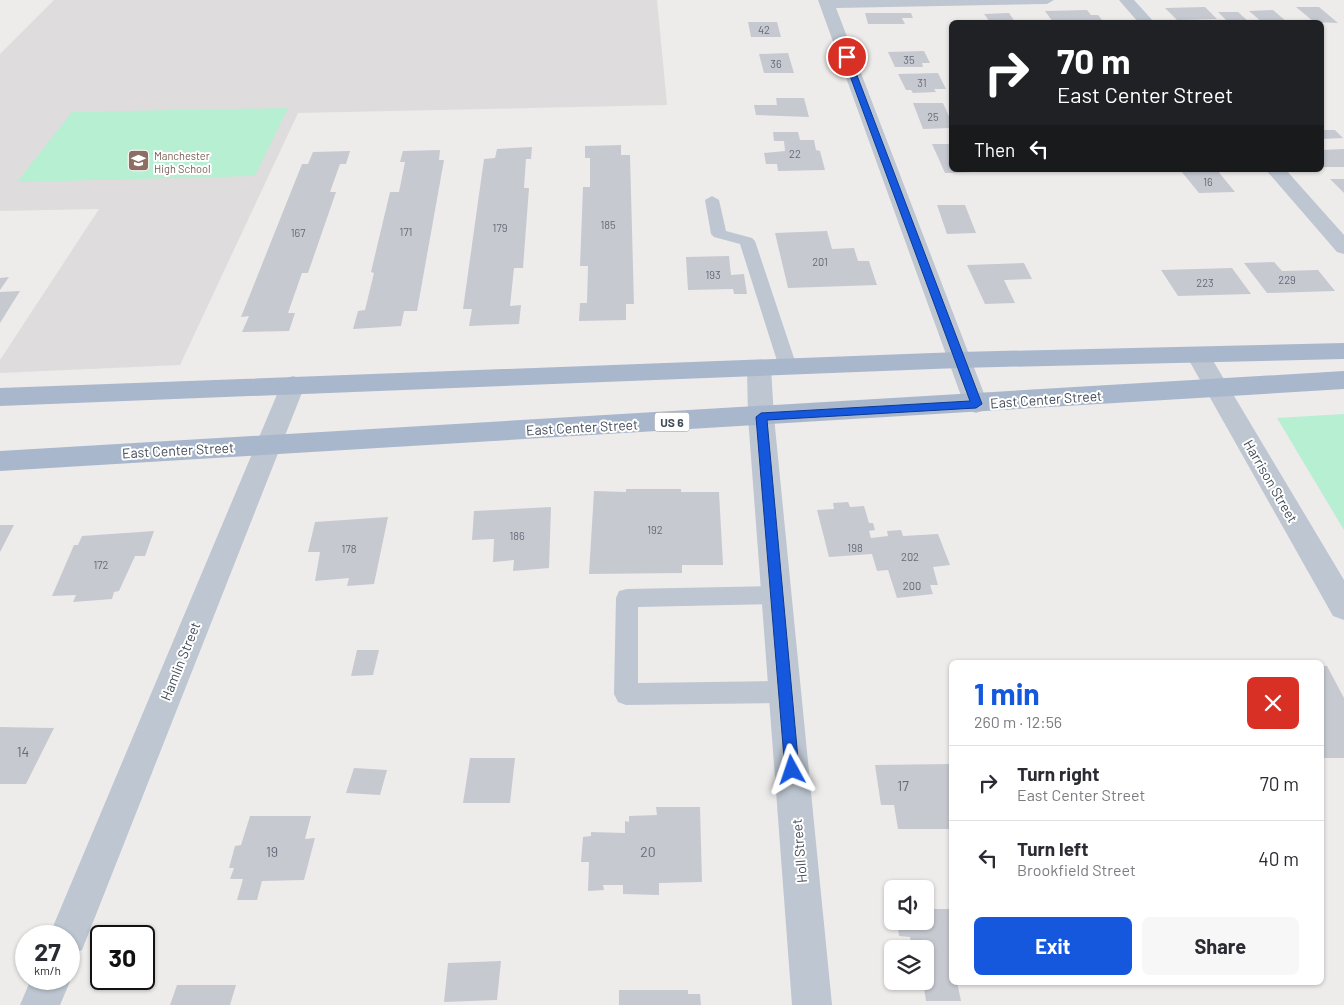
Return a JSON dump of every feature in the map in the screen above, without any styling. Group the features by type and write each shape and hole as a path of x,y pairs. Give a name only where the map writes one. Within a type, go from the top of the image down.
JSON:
{"main road":[{"path":"0,397 959,360 1344,351"},
{"name":"East Center Street","path":"0,461 761,417 1344,380"}],"street":[{"path":"976,404 826,2 1047,0"},
{"path":"1126,0 1144,20"},
{"path":"1278,172 1344,248"},
{"name":"Harrison Street","path":"1198,355 1344,607"},
{"name":"Holl Street","path":"774,367 761,417 812,1005"},
{"name":"Hamlin Street","path":"72,925 293,385"},
{"path":"40,1005 46,990"}],"lane":[{"path":"712,200 719,234 747,241 774,367"},
{"path":"776,595 627,598 626,694 785,692"}],"shaded area":[{"name":"Manchester High School","path":"54,0 657,0 667,105 298,113 180,365 0,373 0,360 99,209 0,211 0,54"}],"green space":[{"path":"288,108 255,176 17,182 72,112"},
{"path":"1344,414 1344,530 1277,418"}],"building":[{"path":"1205,7 1217,19 1177,20 1165,8"},
{"path":"1296,7 1319,7 1338,23 1324,22 1324,20 1312,20"},
{"path":"1087,10 1091,15 1098,15 1102,20 1052,20 1045,11"},
{"path":"1273,10 1285,20 1260,20 1249,11"},
{"path":"1218,12 1238,12 1247,20 1226,20"},
{"path":"865,13 911,13 913,18 902,18 905,24 868,24"},
{"path":"1009,13 1014,20 988,20 984,14"},
{"path":"748,22 777,22 781,37 751,37"},
{"path":"924,51 930,63 922,63 923,67 895,67 888,52"},
{"path":"788,53 794,73 764,73 759,54"},
{"path":"938,73 946,89 934,89 936,92 913,93 911,90 906,90 898,74"},
{"path":"776,98 804,98 809,117 756,115 754,105 777,105"},
{"path":"913,103 943,103 949,116 949,128 923,129"},
{"path":"1324,130 1335,130 1343,138 1324,139"},
{"path":"773,132 798,132 800,140 814,140 816,150 820,151 825,170 778,171 777,164 766,164 764,153 785,151 784,141 774,141"},
{"path":"932,144 949,144 949,172 973,172 945,173"},
{"path":"621,145 621,155 630,155 634,304 626,304 626,320 579,321 580,303 587,303 588,266 580,266 583,187 590,187 590,158 585,158 585,146"},
{"path":"532,147 531,159 526,159 524,188 529,188 523,268 514,268 510,306 521,305 519,324 469,326 472,309 463,309 484,159 495,158 497,149"},
{"path":"1344,149 1344,167 1324,167 1324,150"},
{"path":"440,150 439,160 444,160 417,311 404,311 401,326 353,329 358,311 365,310 374,273 371,272 390,192 399,192 405,162 400,162 403,151"},
{"path":"350,151 346,164 340,164 330,192 336,192 308,273 302,273 288,313 295,313 289,331 242,332 249,316 241,317 302,164 308,164 313,152"},
{"path":"1182,172 1219,172 1235,192 1199,193"},
{"path":"1330,179 1344,179 1344,193"},
{"path":"937,205 965,205 976,233 947,234"},
{"path":"827,231 832,249 854,248 858,261 869,261 877,285 788,288 775,233"},
{"path":"729,256 731,275 744,274 747,294 734,294 733,289 688,290 686,257"},
{"path":"1274,262 1282,271 1318,270 1335,291 1267,293 1244,263"},
{"path":"1024,263 1032,279 1004,280 1015,303 985,304 967,265"},
{"path":"1232,268 1251,294 1178,296 1161,270"},
{"path":"9,277 0,290 0,278"},
{"path":"20,291 0,323 0,292"},
{"path":"626,489 681,489 681,492 719,492 723,565 682,565 682,573 589,574 594,491 626,492"},
{"path":"848,502 850,507 864,506 869,523 873,523 875,530 869,531 871,538 888,536 887,531 901,530 903,536 938,534 950,565 933,567 938,585 930,585 933,594 897,598 888,570 877,571 872,554 829,557 817,510 834,509 833,503"},
{"path":"551,507 549,568 513,571 514,560 493,562 494,539 472,540 474,511"},
{"path":"388,517 374,584 347,586 349,578 315,581 320,552 308,552 315,522"},
{"path":"0,525 14,525 0,552"},
{"path":"154,531 145,556 135,556 119,591 114,592 112,599 73,602 76,595 52,596 74,545 78,545 82,536"},
{"path":"357,650 379,650 373,675 351,676"},
{"path":"1324,666 1327,666 1344,698 1344,758 1324,758"},
{"path":"0,727 54,728 26,784 0,784"},
{"path":"470,758 515,758 510,803 463,803"},
{"path":"949,764 949,829 898,829 894,805 881,805 875,765"},
{"path":"354,768 387,770 380,795 346,793"},
{"path":"656,807 700,807 702,882 659,883 659,895 623,894 623,885 603,885 604,890 588,891 589,862 581,862 583,837 591,836 591,832 625,833 625,821 629,822 629,816 657,815"},
{"path":"250,816 311,816 305,839 315,838 304,880 262,881 257,900 237,900 243,879 230,879 234,868 229,868 235,846 241,845"},
{"path":"934,909 949,909 949,985 958,985 961,1001 926,1001 924,990 934,990 934,940 910,940 910,937 899,936 898,930 934,930"},
{"path":"501,961 497,1000 444,1002 448,963"},
{"path":"177,985 236,985 230,1005 170,1005"},
{"path":"619,990 688,990 688,994 700,994 701,1005 619,1005"}],"place":[{"name":"Manchester High School","path":"138,161"}],"route":[{"path":"792,770 761,417 976,404 847,57"}]}
